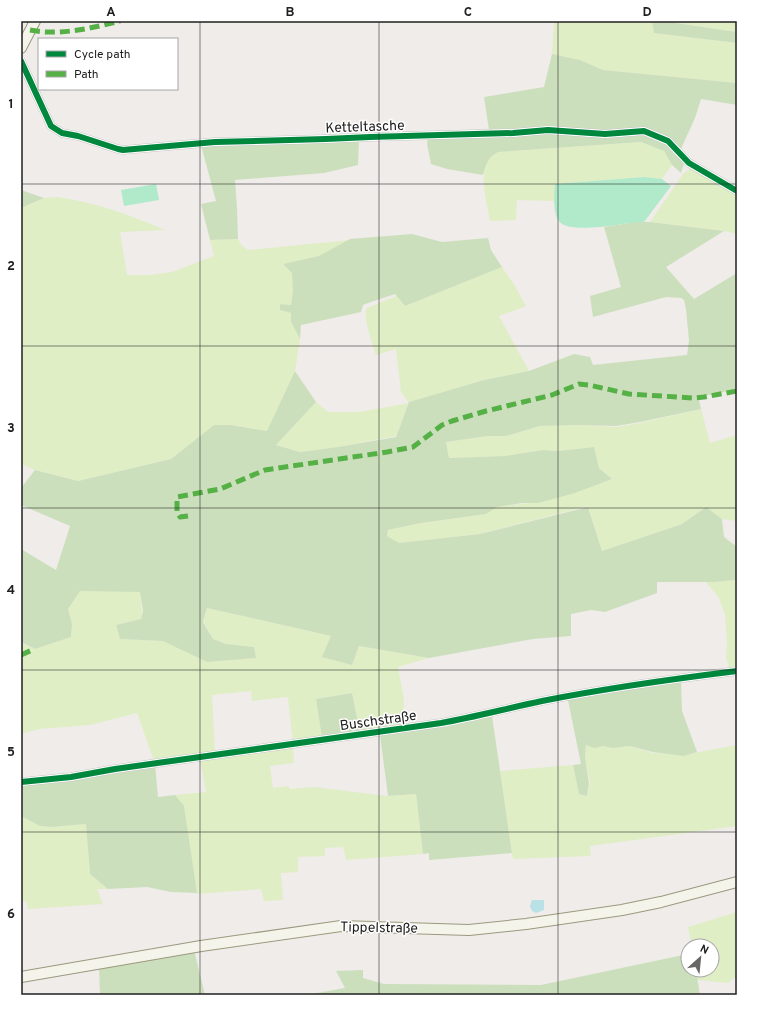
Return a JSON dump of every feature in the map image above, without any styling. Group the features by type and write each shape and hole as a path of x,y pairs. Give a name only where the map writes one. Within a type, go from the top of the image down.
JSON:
{"street":[{"path":"21,48 35,21"},
{"name":"Ketteltasche","path":"21,61 51,126 62,133 78,136 123,150 215,142 326,139 370,136 513,133 548,130 605,134 644,131 668,141 689,163 737,191"},
{"name":"Buschstraße","path":"21,782 71,777 115,769 433,724 640,684 737,671"},
{"name":"Tippelstraße","path":"21,977 201,946 341,926 469,930 526,924 638,907 737,882"}],"green space":[{"path":"554,21 652,21 655,33 737,43 737,83 603,70 580,60 552,54"},
{"path":"652,21 662,21 737,32 737,43 654,33"},
{"path":"662,21 737,21 737,32"},
{"path":"552,54 580,60 603,70 737,83 737,105 701,99 695,118 680,151 644,130 606,133 489,130 484,97 544,87"},
{"path":"637,132 664,139 685,161 681,173 672,165 664,151 641,142 498,152 488,161 483,175 447,169 431,164 427,144 428,136 453,134"},
{"path":"359,139 358,165 324,173 235,180 238,239 210,240 201,204 216,201 201,145"},
{"path":"641,142 664,151 672,165 662,179 644,177 555,184 554,201 517,200 516,220 490,221 485,193 484,173 486,165 491,157 498,152"},
{"path":"691,168 737,194 737,234 725,231 650,222 683,174"},
{"path":"644,177 662,179 671,186 644,222 583,228 571,227 562,224 557,218 554,205 555,184"},
{"path":"156,184 159,200 124,206 121,190"},
{"path":"21,190 44,198 21,208"},
{"path":"57,197 85,202 112,210 165,230 120,232 127,275 150,275 172,272 214,256 210,240 238,239 242,246 248,250 350,240 320,256 283,264 293,273 293,290 291,305 280,304 280,310 291,313 291,322 300,339 295,371 268,431 231,425 214,425 171,459 78,481 35,470 21,464 21,208 44,198"},
{"path":"635,222 650,222 724,231 666,267 694,299 737,273 737,389 710,395 698,395 701,409 640,422 616,426 540,426 506,436 488,436 446,442 449,458 505,456 543,450 559,451 594,447 599,468 612,479 575,493 538,503 522,503 497,507 486,514 421,523 388,530 387,536 399,543 480,534 588,507 602,551 682,524 706,507 722,519 724,537 737,547 737,580 713,582 657,582 657,593 605,612 591,610 571,614 571,636 533,639 429,658 359,646 352,665 322,657 331,636 207,608 203,622 213,639 226,644 254,647 256,658 207,662 163,641 120,639 116,625 141,619 143,611 140,592 80,591 68,609 72,624 71,637 35,649 21,642 21,549 56,570 70,526 21,505 21,488 35,470 78,481 171,459 214,425 231,425 267,431 295,371 316,402 276,445 300,452 396,437 409,402 484,380 529,371 574,354 590,357 593,365 687,355 689,341 686,309 684,300 681,298 666,297 593,317 590,296 621,287 604,227"},
{"path":"412,234 442,242 488,238 491,250 502,267 405,306 395,294 363,305 361,312 301,325 300,339 291,322 291,313 280,310 280,304 291,305 293,291 292,273 283,264 319,256 350,239"},
{"path":"502,267 526,306 499,316 529,371 484,380 409,403 401,392 396,349 376,355 367,324 367,308 397,296 405,306"},
{"path":"316,402 328,412 359,412 409,403 396,436 338,447 300,452 276,445"},
{"path":"701,409 710,443 737,435 737,521 722,519 706,507 682,524 602,551 588,506 479,534 399,543 387,537 388,530 421,523 486,514 496,507 538,502 574,493 612,479 599,468 594,447 559,451 543,450 505,456 449,458 446,442 488,436 506,436 540,426 577,425 616,427"},
{"path":"737,580 737,669 730,670 726,658 727,641 725,615 719,598 706,582"},
{"path":"79,591 140,591 142,612 141,619 116,625 120,639 164,641 207,662 256,658 254,647 226,644 213,639 204,622 207,608 331,636 323,657 352,665 359,646 429,658 398,667 404,700 403,726 360,732 352,693 316,699 322,738 293,743 288,697 252,701 251,691 212,695 215,754 154,761 137,713 90,725 39,729 21,734 21,656 35,650 21,654 21,643 35,649 71,637 72,624 68,609"},
{"path":"681,680 682,711 697,752 683,756 653,752 630,746 613,748 603,746 594,748 586,745 585,757 589,784 587,796 579,794 573,765 581,764 568,700 640,686"},
{"path":"352,693 360,732 322,738 316,699"},
{"path":"492,716 512,853 429,860 429,853 423,854 416,794 388,796 380,735 444,727"},
{"path":"586,745 613,748 630,746 653,753 683,755 737,745 737,826 590,846 591,856 513,859 500,771 573,765 579,794 587,796 590,784 585,757"},
{"path":"293,746 294,763 270,766 273,788 289,786 289,789 314,787 387,796 416,794 423,854 346,860 343,847 325,848 325,856 298,857 298,872 281,873 283,900 264,901 261,889 197,894 183,806 175,795 206,792 200,759"},
{"path":"155,764 158,797 175,795 184,806 197,893 171,892 147,887 108,889 90,874 86,824 52,827 40,826 21,816 21,785"},
{"path":"21,816 40,826 52,827 86,824 90,874 108,889 97,889 103,904 28,909 26,901 21,902"},
{"path":"737,912 737,976 728,983 698,980 698,978 720,978 720,938 690,938 688,927"},
{"path":"194,950 205,995 100,995 99,967"},
{"path":"680,956 680,978 697,978 700,995 306,995 345,988 336,971 363,970 363,978 384,984 541,985"}],"water":[{"path":"532,900 544,900 544,910 536,913 532,911 530,906"}],"marked path":[{"path":"30,30 41,32 64,32 87,29 120,21"},
{"path":"188,516 180,517 177,512 177,497 220,489 265,470 413,447 442,425 452,421 552,395 579,384 629,394 693,398 737,391"},
{"path":"21,655 32,650"}],"cycle path":[{"path":"21,61 51,126 62,133 78,136 123,150 215,142 513,133 548,130 605,134 644,131 668,141 689,163 737,191"},
{"path":"21,782 71,777 115,769 441,723 591,692 737,671"}]}
